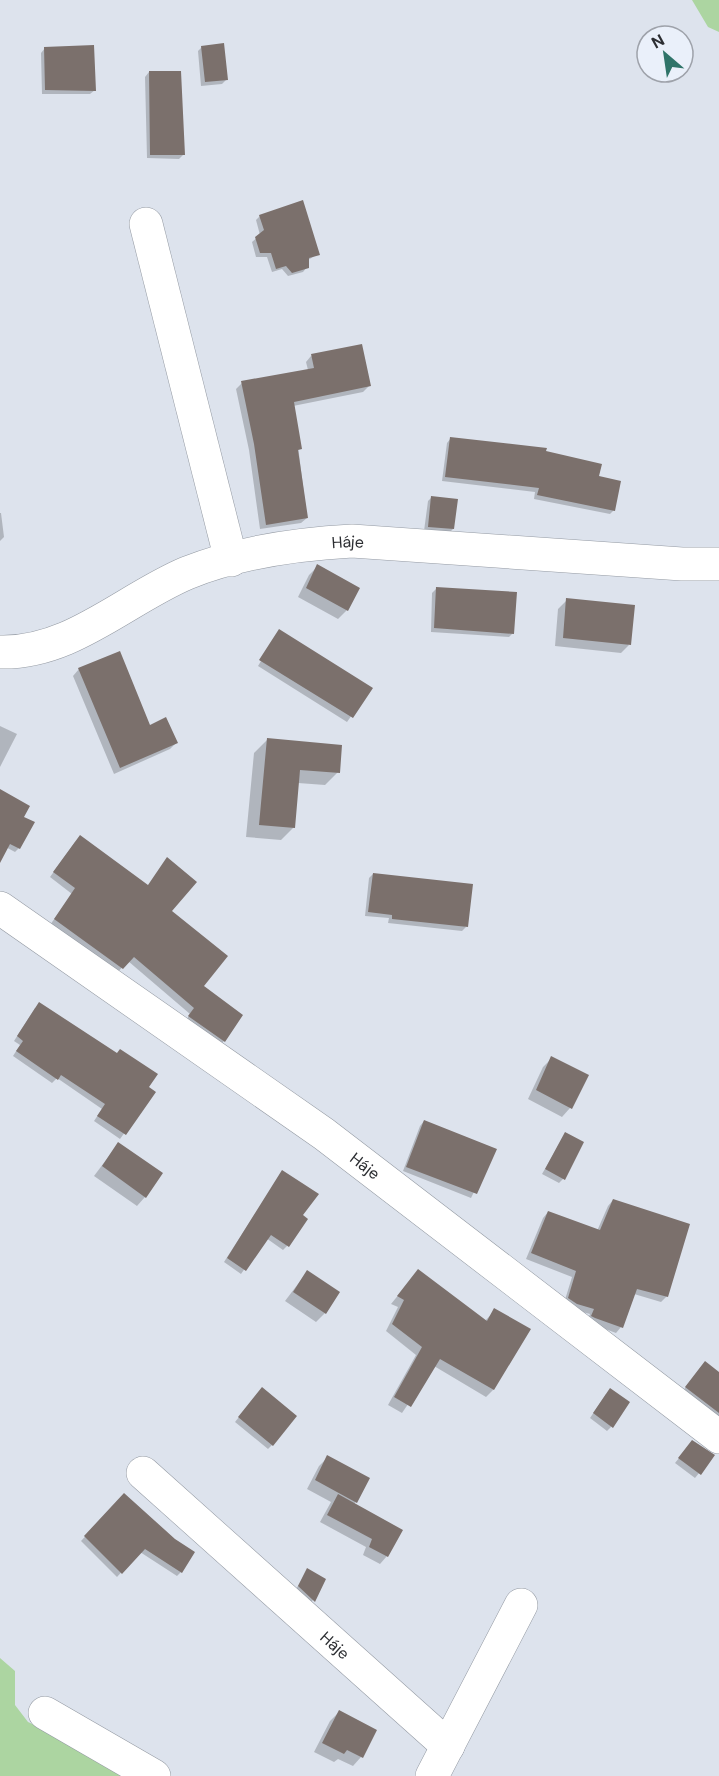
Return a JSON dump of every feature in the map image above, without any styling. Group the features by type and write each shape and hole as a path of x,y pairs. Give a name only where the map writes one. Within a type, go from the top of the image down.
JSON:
{"street":[{"path":"146,224 231,560"},
{"name":"Háje","path":"0,652 38,647 69,638 187,573 298,544 352,541 682,564 719,564"},
{"name":"Háje","path":"0,908 324,1134 719,1437"},
{"name":"Háje","path":"142,1473 448,1746"},
{"path":"432,1776 520,1605"},
{"path":"45,1713 154,1776"}],"green space":[{"path":"692,0 719,0 719,32 708,27"},
{"path":"0,1658 15,1671 15,1705 28,1722 144,1776 0,1776"}],"building":[{"path":"224,43 228,80 205,82 201,46"},
{"path":"94,45 96,91 45,90 44,47"},
{"path":"149,71 181,71 185,155 150,155"},
{"path":"303,200 320,255 309,258 309,268 292,273 286,266 276,269 271,253 260,253 255,237 264,230 259,215"},
{"path":"362,344 371,386 294,402 302,449 298,450 308,518 266,525 254,444 241,381 314,368 311,354"},
{"path":"450,437 547,448 546,451 602,464 599,476 621,481 615,511 537,495 539,488 445,477"},
{"path":"431,496 458,499 454,529 428,527"},
{"path":"317,564 360,588 348,611 306,588"},
{"path":"436,587 517,592 514,634 434,628"},
{"path":"566,598 635,605 631,645 563,638"},
{"path":"279,629 373,688 353,718 259,660"},
{"path":"120,651 150,725 166,717 178,743 120,768 78,668"},
{"path":"267,738 342,745 340,773 300,770 295,828 259,825"},
{"path":"0,789 30,806 24,817 35,822 20,849 10,844 0,863"},
{"path":"80,835 148,885 167,857 197,882 172,911 228,956 204,986 243,1015 225,1042 188,1016 194,1008 134,957 123,969 54,919 75,888 53,872"},
{"path":"373,873 473,884 468,927 392,919 392,915 368,912"},
{"path":"39,1002 117,1053 120,1049 158,1074 149,1087 156,1092 126,1135 97,1116 105,1104 61,1075 58,1080 16,1051 23,1041 17,1036"},
{"path":"551,1056 589,1075 572,1109 536,1090"},
{"path":"424,1120 497,1149 477,1194 406,1167"},
{"path":"565,1132 584,1142 565,1180 545,1169"},
{"path":"118,1142 163,1173 146,1198 102,1166"},
{"path":"282,1170 319,1194 303,1215 308,1219 289,1247 271,1235 246,1271 227,1258"},
{"path":"613,1199 690,1224 668,1297 637,1289 623,1328 591,1316 594,1309 577,1304 568,1298 576,1271 531,1253 548,1211 600,1230"},
{"path":"418,1269 487,1321 494,1308 531,1329 494,1390 440,1359 411,1407 394,1397 422,1347 392,1324 404,1300 397,1296"},
{"path":"307,1270 340,1292 326,1314 293,1292"},
{"path":"705,1361 719,1372 719,1413 685,1387"},
{"path":"262,1387 297,1416 273,1446 238,1417"},
{"path":"610,1388 630,1402 613,1428 593,1413"},
{"path":"692,1440 715,1455 701,1475 678,1458"},
{"path":"327,1455 370,1478 357,1503 315,1480"},
{"path":"124,1493 175,1539 195,1552 182,1573 145,1549 122,1574 84,1536"},
{"path":"338,1494 403,1530 388,1557 369,1547 372,1539 327,1515"},
{"path":"307,1568 326,1579 315,1602 298,1586"},
{"path":"339,1710 377,1730 363,1758 347,1750 344,1754 322,1743"}]}
